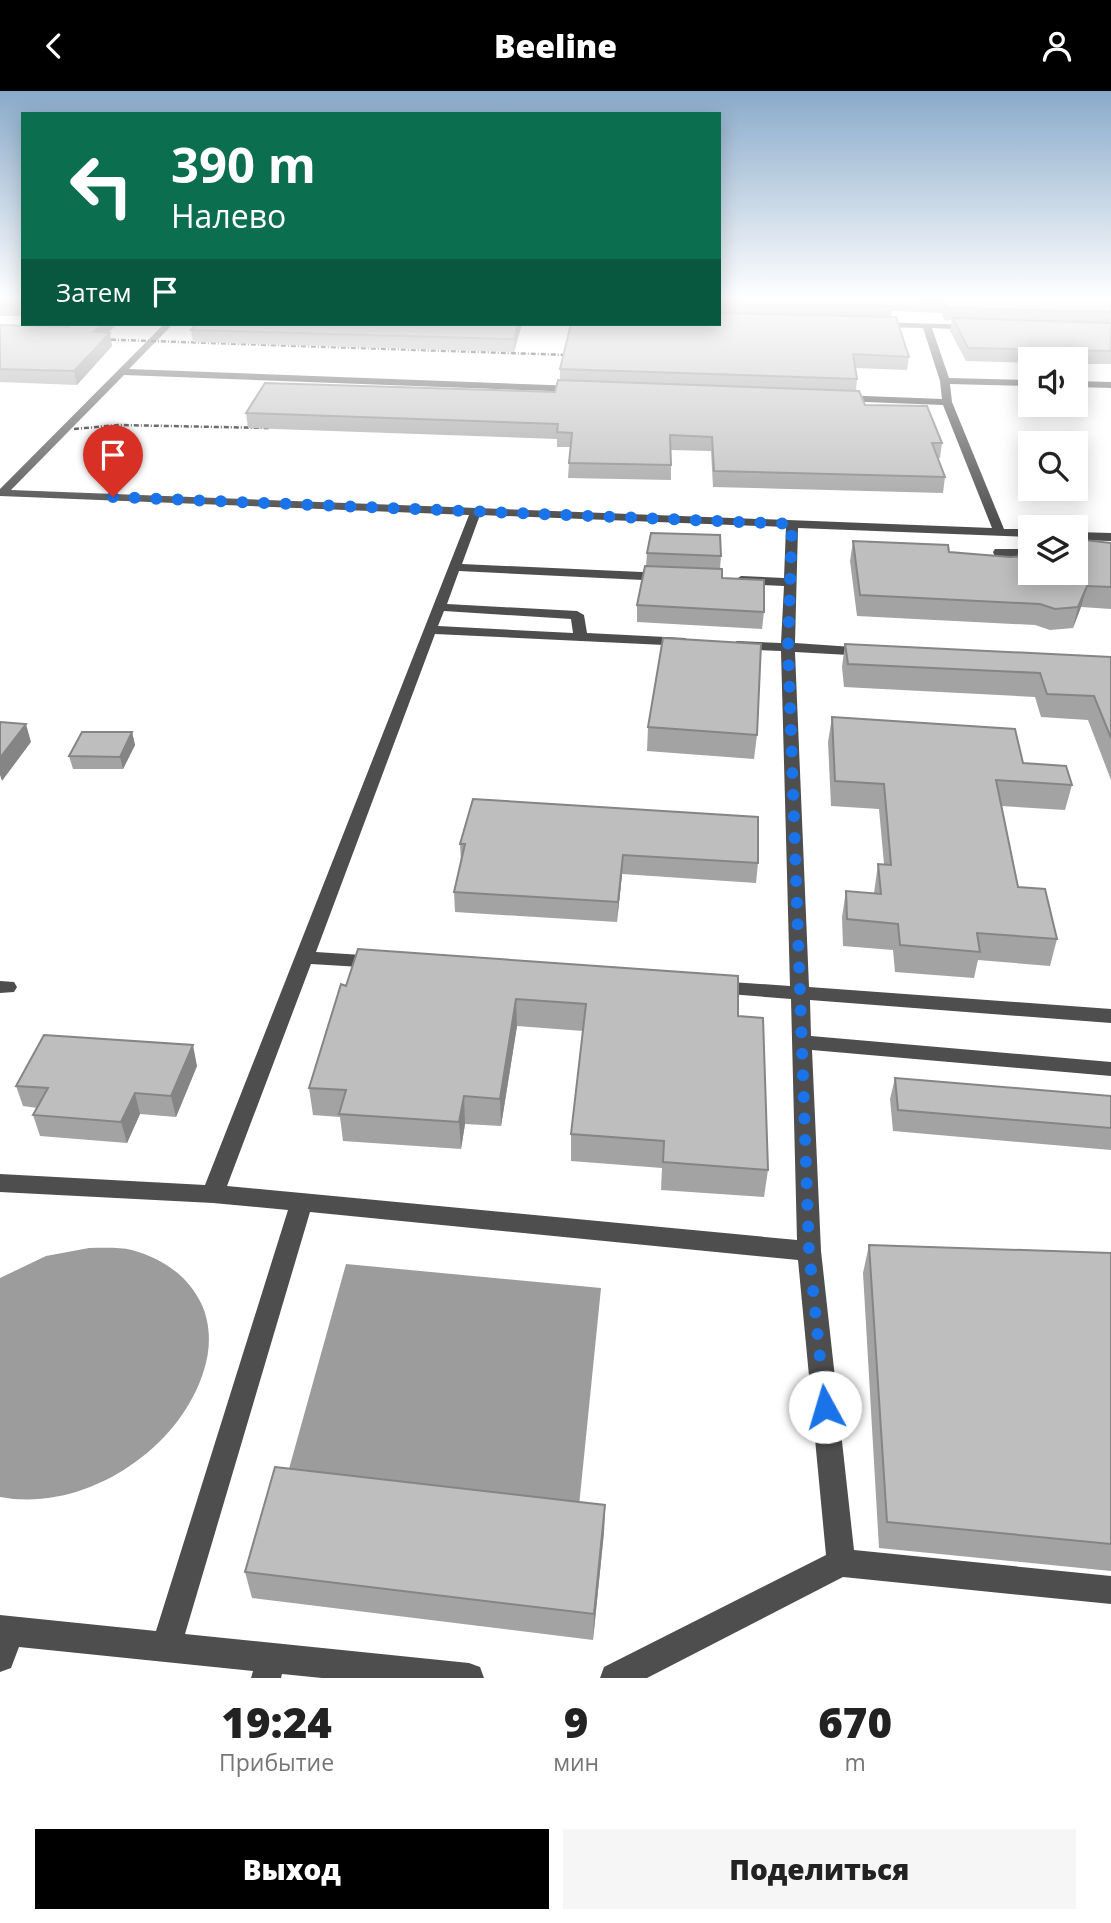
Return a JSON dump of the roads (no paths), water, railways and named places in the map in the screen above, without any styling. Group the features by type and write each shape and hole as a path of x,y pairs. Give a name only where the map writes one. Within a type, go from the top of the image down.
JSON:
{"lane":[{"path":"1,493 121,373"},
{"path":"151,373 583,389"},
{"path":"943,373 947,402 999,532"},
{"path":"946,381 1018,383"},
{"path":"1088,384 1111,385"},
{"path":"835,398 947,402"},
{"path":"1,493 1018,533"},
{"path":"213,1193 476,511"},
{"path":"792,524 788,647 809,1251 841,1563"},
{"path":"1088,536 1111,537"},
{"path":"1007,572 999,552 1018,553"},
{"path":"454,567 683,577"},
{"path":"723,579 790,582"},
{"path":"439,607 577,615 581,637"},
{"path":"430,629 883,653"},
{"path":"304,957 401,964"},
{"path":"690,985 1111,1016"},
{"path":"802,1042 1111,1069"},
{"path":"0,1183 213,1193 809,1251"},
{"path":"166,1647 302,1202"},
{"path":"615,1678 841,1563 1111,1590"},
{"path":"4,1639 166,1647 269,1668 469,1678"}],"railway":[{"path":"74,429 118,425 269,428"}]}
